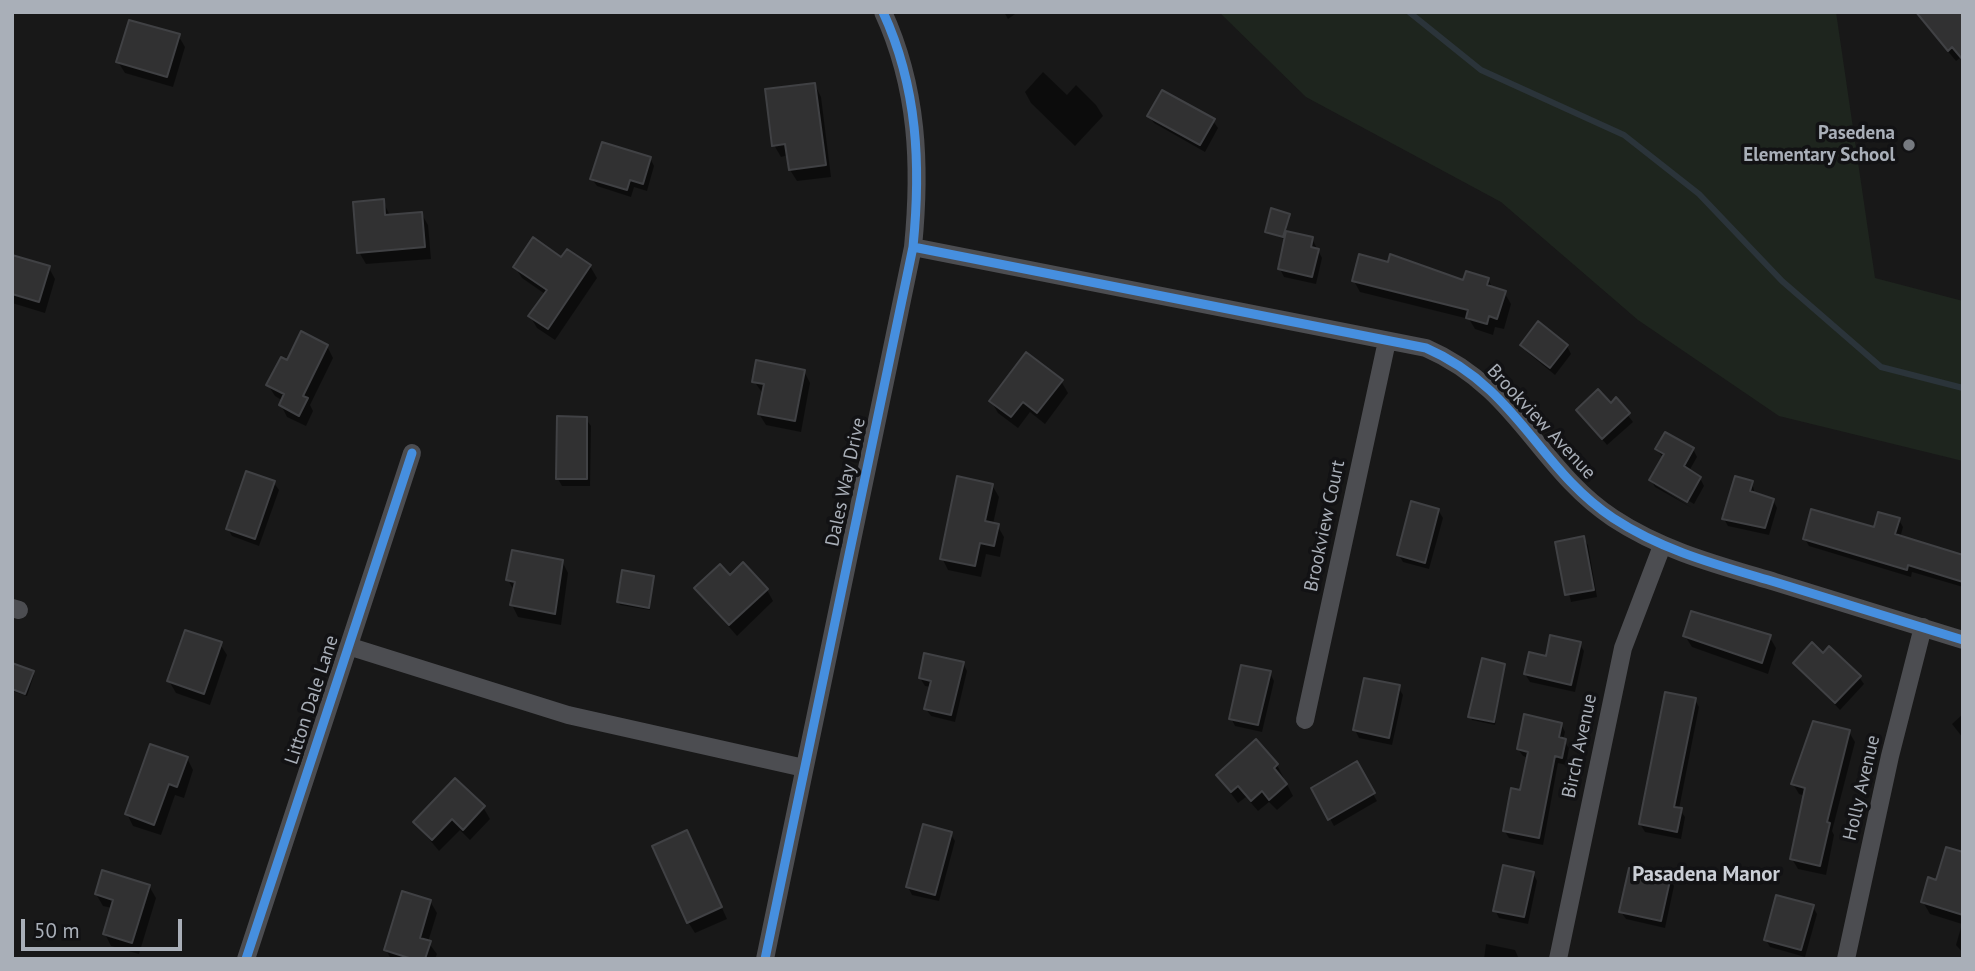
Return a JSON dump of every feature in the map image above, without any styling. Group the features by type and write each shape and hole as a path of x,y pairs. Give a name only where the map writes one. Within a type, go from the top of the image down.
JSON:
{"street":[{"name":"Dales Way Drive","path":"765,959 913,247 919,187 912,100 904,62 883,12"},
{"name":"Brookview Avenue","path":"913,247 1426,348 1468,370 1492,389 1585,495 1611,516 1662,546 1963,640"},
{"name":"Brookview Court","path":"1305,720 1387,341"},
{"name":"Litton Dale Lane","path":"246,959 412,453"},
{"name":"Birch Avenue","path":"1558,959 1623,648 1662,546"},
{"name":"Holly Avenue","path":"1846,959 1890,756 1923,627"},
{"name":"Litton Dale Lane","path":"348,646 568,715 804,768"}],"shaded area":[{"path":"1219,12 1836,12 1875,278 1963,301 1963,461 1779,416 1638,320 1501,202 1306,97"}],"building":[{"path":"1916,12 1963,12 1963,60 1952,47 1948,51"},
{"path":"129,20 180,34 167,77 116,62"},
{"path":"815,83 826,165 789,170 785,144 772,146 765,89"},
{"path":"1162,90 1215,119 1200,145 1147,116"},
{"path":"602,142 651,157 643,184 630,180 627,190 590,179"},
{"path":"384,199 385,215 422,212 425,247 357,253 353,202"},
{"path":"1271,208 1290,214 1283,237 1265,232"},
{"path":"1286,231 1313,237 1311,247 1319,249 1312,277 1278,269"},
{"path":"533,237 561,257 567,249 591,265 548,329 528,316 547,290 513,267"},
{"path":"1359,254 1388,262 1390,254 1463,280 1466,271 1489,278 1487,285 1506,291 1497,319 1489,316 1487,324 1466,318 1468,310 1352,281"},
{"path":"12,255 50,266 39,302 12,294"},
{"path":"1538,321 1568,345 1550,368 1520,345"},
{"path":"301,331 328,345 303,396 308,398 299,416 279,405 284,394 266,385 281,357 287,360"},
{"path":"1026,352 1063,380 1037,413 1023,402 1011,417 989,401"},
{"path":"756,360 805,370 795,421 758,414 764,384 752,382"},
{"path":"1598,389 1611,403 1616,397 1630,413 1602,439 1576,410"},
{"path":"557,416 587,417 587,479 556,479"},
{"path":"1665,432 1694,448 1684,466 1701,477 1687,502 1649,480 1664,454 1655,449"},
{"path":"246,471 275,481 255,539 226,529"},
{"path":"957,476 993,484 985,521 999,524 994,546 980,543 975,566 940,559"},
{"path":"1735,476 1753,481 1750,491 1774,499 1765,528 1722,519"},
{"path":"1411,501 1439,509 1425,563 1397,555"},
{"path":"1811,509 1874,527 1878,512 1900,518 1895,534 1963,555 1963,582 1908,565 1907,570 1803,539"},
{"path":"1584,536 1594,590 1565,595 1555,542"},
{"path":"512,550 563,560 555,614 510,605 515,582 506,580"},
{"path":"743,562 768,589 729,625 694,588 720,564 730,575"},
{"path":"622,570 654,576 649,608 617,602"},
{"path":"1691,611 1771,635 1762,663 1683,636"},
{"path":"185,630 222,642 204,694 167,681"},
{"path":"1550,635 1581,642 1571,685 1524,674 1529,652 1546,656"},
{"path":"1812,642 1823,653 1829,646 1861,676 1835,703 1793,663"},
{"path":"924,653 964,662 951,715 924,709 931,681 919,678"},
{"path":"1482,658 1505,664 1494,722 1468,717"},
{"path":"12,663 34,671 25,694 12,689"},
{"path":"1241,665 1271,671 1258,725 1229,719"},
{"path":"1364,678 1400,685 1389,738 1353,730"},
{"path":"1665,692 1696,698 1674,807 1682,808 1677,832 1639,824"},
{"path":"1524,714 1562,723 1559,737 1566,739 1562,758 1555,756 1539,838 1503,831 1511,788 1520,790 1528,752 1517,749"},
{"path":"1813,721 1850,730 1827,822 1830,823 1820,866 1790,859 1805,788 1791,784"},
{"path":"1256,739 1278,764 1274,768 1287,784 1269,800 1262,791 1251,801 1238,786 1231,792 1216,775"},
{"path":"150,744 188,757 177,787 169,784 154,825 125,814"},
{"path":"1357,761 1375,793 1328,820 1311,788"},
{"path":"455,778 485,806 463,830 452,819 432,840 413,822"},
{"path":"923,824 952,832 935,895 906,887"},
{"path":"687,830 722,907 687,923 652,846"},
{"path":"1946,847 1963,852 1963,915 1921,902 1928,877 1936,880"},
{"path":"1503,865 1534,872 1524,917 1493,911"},
{"path":"1629,868 1671,876 1661,921 1619,912"},
{"path":"102,870 150,885 132,943 103,934 113,900 95,894"},
{"path":"402,891 431,900 420,938 431,941 425,959 412,959 384,950"},
{"path":"1776,895 1814,905 1801,950 1764,940"}],"waterway":[{"path":"1409,12 1481,70 1624,135 1699,194 1782,281 1881,367 1963,388"}],"cycle path":[{"path":"765,959 913,247 917,187 914,128 904,69 883,12"},
{"path":"913,247 1426,348 1457,365 1483,384 1506,406 1587,498 1632,530 1712,563 1963,640"},
{"path":"246,959 412,453"}],"place":[{"name":"Pasedena Elementary School","path":"1909,145"}],"district":[{"name":"Pasadena Manor","path":"1706,875"}]}
